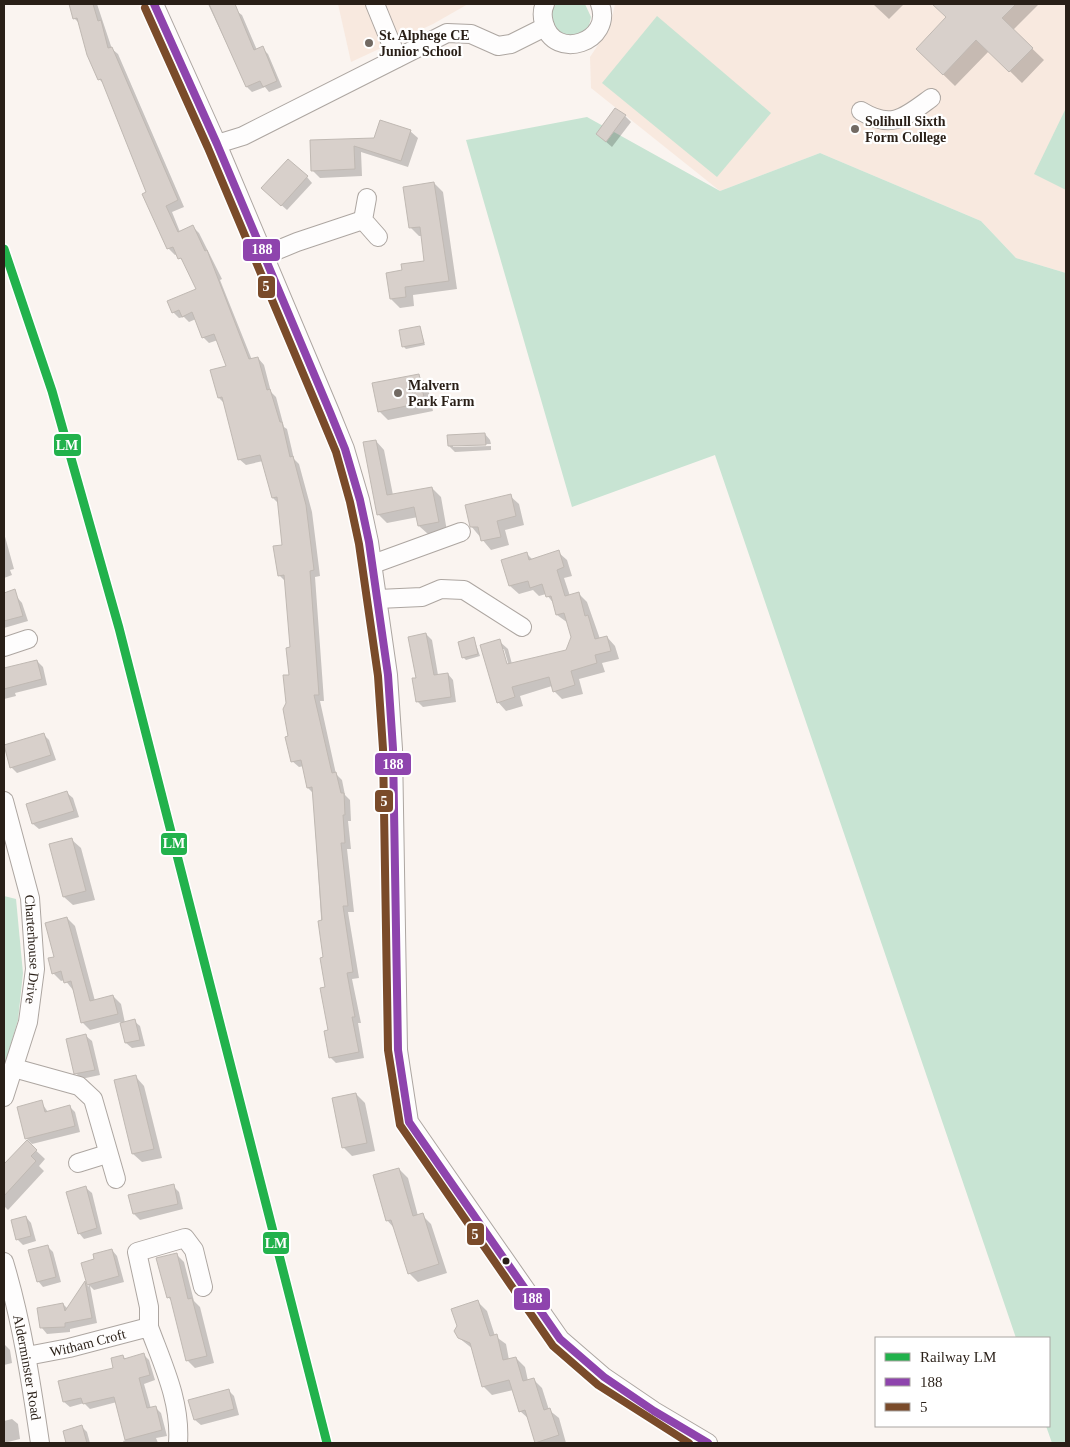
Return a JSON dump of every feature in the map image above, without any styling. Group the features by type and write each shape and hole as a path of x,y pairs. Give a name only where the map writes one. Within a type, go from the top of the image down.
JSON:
{"street":[{"path":"154,4 217,144 345,449 360,500 378,599 388,674 393,749 398,1050 409,1122 560,1339 604,1377 654,1411 708,1443"},
{"path":"376,4 397,58"},
{"path":"545,4 542,18 545,27 556,40 572,45 581,44 596,34 602,17 600,4"},
{"path":"217,144 243,136 447,33 471,34 498,46 511,44 545,27"},
{"path":"861,111 874,119 893,122 930,98"},
{"path":"366,198 363,220 378,238"},
{"path":"263,256 297,242 363,220"},
{"path":"372,564 461,532"},
{"path":"378,599 422,597 441,589 464,590 522,626"},
{"path":"4,647 28,638"},
{"name":"Charterhouse Drive","path":"4,801 30,898 35,969 28,1022 4,1097"},
{"path":"14,1068 79,1086 92,1098 107,1154 116,1179"},
{"path":"78,1164 107,1154"},
{"path":"178,1443 179,1430 175,1397 149,1327 149,1308 137,1252 185,1238 194,1250 203,1287"},
{"name":"Alderminster Road","path":"4,1262 17,1304 40,1443"},
{"name":"Witham Croft","path":"27,1356 69,1348 149,1327"}],"shaded area":[{"name":"St. Alphege CE Junior School","path":"338,4 468,4 433,24 351,62"},
{"name":"Solihull Sixth Form College","path":"615,4 1066,4 1066,273 1016,258 981,221 820,153 720,191 591,88 590,57 610,27"}],"green space":[{"path":"556,4 585,4 591,17 588,30 571,39 554,31 551,12"},
{"path":"657,16 771,113 717,177 602,83"},
{"path":"1066,108 1066,190 1034,174"},
{"path":"587,117 720,191 820,153 981,221 1016,258 1066,273 1066,1443 1052,1443 1046,1427 1050,1427 1050,1337 1016,1337 715,455 572,507 466,140"},
{"path":"4,896 16,899 23,973 18,1020 4,1067"}],"building":[{"path":"69,4 93,4 98,21 101,20 108,48 112,47 178,200 166,206 178,232 193,225 205,251 207,250 249,359 258,357 267,390 270,389 280,422 282,422 290,457 293,456 306,505 314,570 310,571 319,695 314,695 332,773 336,772 341,793 344,793 345,843 341,843 348,906 343,906 353,972 347,973 355,1017 352,1017 359,1052 329,1058 324,1031 328,1030 320,988 325,987 320,958 323,957 318,921 322,920 312,787 307,788 301,760 291,762 285,737 288,736 283,709 286,703 283,675 289,675 286,648 290,647 284,575 278,576 273,546 282,545 277,497 272,498 260,455 238,460 222,397 218,398 210,370 226,366 214,334 202,338 192,312 182,317 179,310 172,313 167,301 196,289 181,258 178,259 173,247 167,249 142,194 146,192 101,79 98,80 87,55 77,18 73,19"},
{"path":"209,4 235,4 254,50 263,46 277,81 263,87 260,81 246,87"},
{"path":"932,4 1016,4 1002,18 1033,48 1009,72 976,40 943,75 916,49 946,17"},
{"path":"615,108 626,115 606,142 596,134"},
{"path":"380,120 411,130 401,161 354,146 355,169 311,171 310,140 374,138"},
{"path":"288,159 308,176 281,206 261,188"},
{"path":"434,182 449,281 405,287 406,297 390,299 386,273 402,270 401,264 424,261 420,227 409,228 403,187"},
{"path":"420,326 424,343 402,347 399,330"},
{"name":"Malvern Park Farm","path":"419,374 425,402 378,412 372,383"},
{"path":"485,433 486,445 448,446 447,435"},
{"path":"376,440 387,495 432,487 439,522 418,526 414,507 377,515 363,442"},
{"path":"511,494 516,516 497,521 501,537 481,541 478,527 470,527 465,505"},
{"path":"559,550 564,567 557,570 565,596 579,592 585,616 588,615 595,639 607,636 611,651 595,655 597,663 571,671 575,685 553,692 549,677 512,687 515,697 497,703 480,645 500,639 507,664 566,650 571,637 564,613 556,615 551,596 546,597 542,584 530,588 528,581 509,586 501,560 527,552 529,560"},
{"path":"15,589 23,616 4,621 4,593"},
{"path":"426,633 434,675 448,673 451,697 416,702 412,678 416,678 408,637"},
{"path":"474,637 478,654 462,658 458,642"},
{"path":"37,660 42,679 4,689 4,668"},
{"path":"44,733 51,755 10,768 4,745"},
{"path":"67,791 74,811 32,824 26,804"},
{"path":"72,838 86,891 63,897 49,844"},
{"path":"67,917 90,1001 113,995 118,1014 81,1023 71,981 64,983 61,971 52,974 48,958 54,957 45,923"},
{"path":"135,1019 140,1040 125,1043 120,1023"},
{"path":"86,1034 95,1070 74,1074 66,1039"},
{"path":"136,1075 154,1149 132,1154 114,1080"},
{"path":"356,1093 367,1143 342,1148 332,1098"},
{"path":"42,1100 45,1112 70,1105 75,1126 25,1139 17,1107"},
{"path":"27,1140 37,1150 31,1156 36,1161 4,1196 4,1164"},
{"path":"399,1168 413,1216 423,1213 439,1264 408,1274 391,1220 386,1221 373,1175"},
{"path":"174,1184 178,1204 133,1214 128,1195"},
{"path":"86,1186 97,1228 78,1234 66,1192"},
{"path":"26,1216 31,1236 16,1240 11,1220"},
{"path":"48,1245 56,1277 37,1282 28,1250"},
{"path":"112,1249 119,1276 87,1285 81,1263 94,1259 93,1254"},
{"path":"177,1253 188,1299 192,1298 207,1356 186,1361 170,1297 167,1298 156,1258"},
{"path":"85,1281 92,1318 65,1323 65,1327 40,1328 37,1308 63,1303 65,1311"},
{"path":"478,1300 490,1336 497,1334 503,1360 516,1357 523,1381 534,1378 544,1410 550,1408 559,1435 535,1443 525,1410 519,1412 509,1380 482,1387 470,1343 458,1338 454,1331 457,1326 451,1309"},
{"path":"144,1353 150,1375 139,1378 147,1408 156,1406 162,1430 125,1440 114,1397 83,1404 81,1398 63,1402 58,1381 113,1368 111,1358 123,1355 124,1359"},
{"path":"229,1389 234,1409 194,1420 188,1400"},
{"path":"82,1425 87,1443 66,1443 63,1431"}],"rail line":[{"name":"LM","path":"4,249 52,391 119,628 327,1443"}],"transit line":[{"name":"188","path":"154,4 217,144 330,412 345,449 360,500 369,542 388,675 393,749 398,1050 409,1122 560,1339 604,1377 654,1411 708,1443"},
{"name":"5","path":"145,8 208,148 336,452 350,502 359,544 378,676 383,749 388,1050 400,1125 553,1346 598,1385 689,1443"}],"place":[{"name":"St. Alphege CE Junior School","path":"369,43"},
{"name":"Solihull Sixth Form College","path":"855,129"},
{"name":"Malvern Park Farm","path":"398,393"}]}
